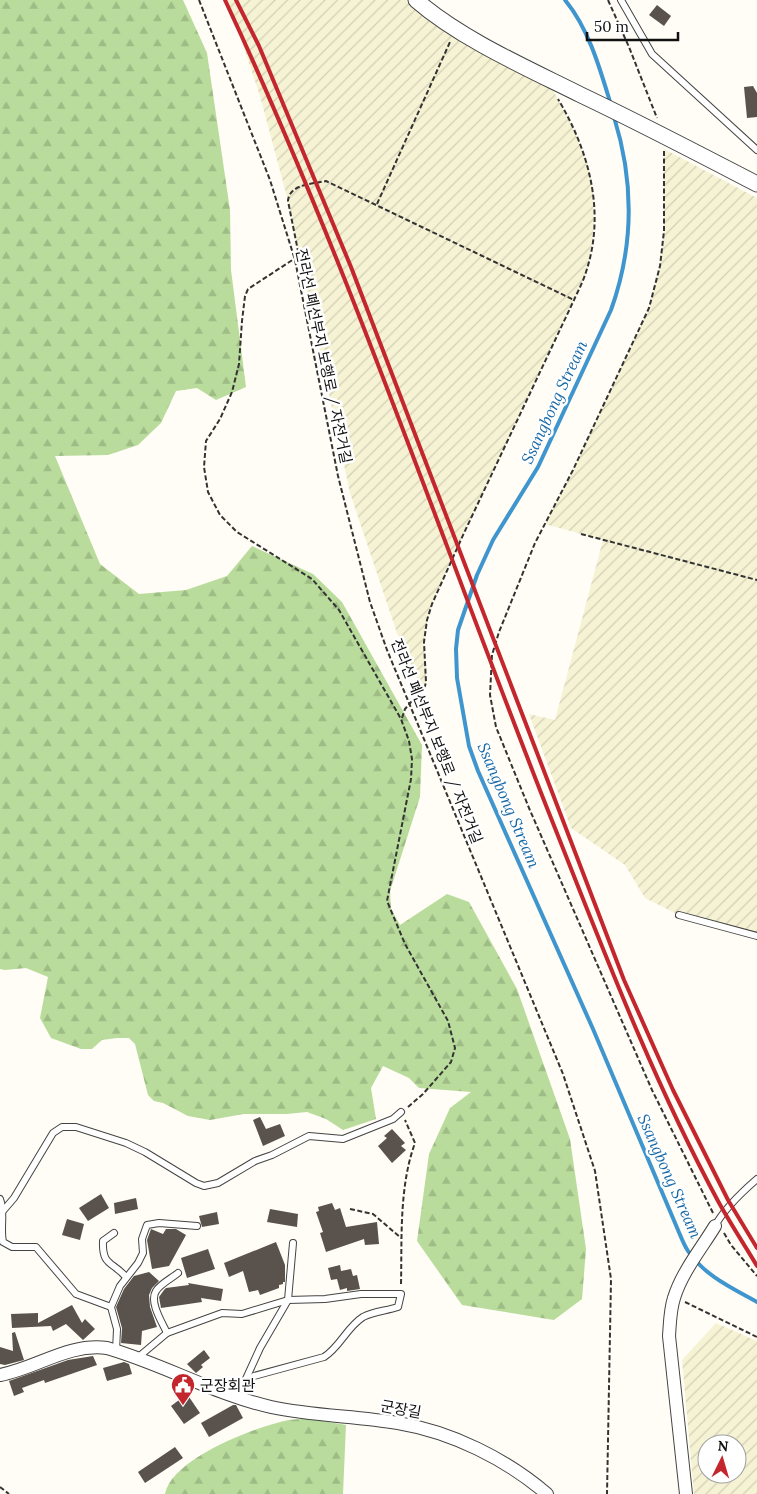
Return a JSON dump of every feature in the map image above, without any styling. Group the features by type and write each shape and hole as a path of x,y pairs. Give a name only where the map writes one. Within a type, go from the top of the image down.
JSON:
{"street":[{"path":"416,0 457,29 500,54 757,184"},
{"path":"686,1494 669,1336 670,1316 674,1297 681,1280 716,1223"},
{"name":"군장길","path":"0,1375 74,1350 100,1347 116,1351 234,1397 272,1407 399,1423 435,1432 500,1461 547,1494"}],"lane":[{"path":"621,0 652,54 757,150"},
{"path":"679,915 757,936"},
{"path":"2,1212 14,1198 53,1133 62,1127 76,1127 126,1143 204,1186 218,1183 255,1161 272,1155 309,1136 343,1139 393,1119 401,1112"},
{"path":"716,1223 757,1179"},
{"path":"0,1199 2,1212 1,1238 4,1243 12,1247 36,1247 76,1294 112,1307"},
{"path":"116,1351 117,1329 112,1307 126,1277 138,1263 143,1253 142,1239 147,1226 159,1223 196,1226"},
{"path":"114,1233 103,1241 104,1256 108,1262 120,1269 126,1277"},
{"path":"234,1397 245,1382 260,1348 288,1300 293,1243"},
{"path":"167,1333 158,1314 154,1296 157,1289 178,1273"},
{"path":"136,1359 167,1333 222,1314 242,1314 288,1300 325,1299 361,1294 401,1294 398,1307 362,1318 350,1328 330,1353 254,1376 245,1382"}],"path":[{"name":"전라선 폐선부지 보행로 / 자전거길","path":"199,0 270,180 295,260 338,476 367,592 409,705 563,1074 595,1171 611,1279 607,1494"},
{"path":"608,0 629,47 658,133 664,231 660,266 649,308 573,470 535,544 492,655 490,695 496,728 652,1090 715,1217 716,1223 731,1245 757,1276"},
{"path":"376,204 457,29"},
{"path":"401,719 409,705 425,686 424,642 427,620 432,604 574,300 586,273 592,248 594,224 593,190 584,151 552,80"},
{"path":"401,1294 404,1183 415,1143 401,1112 423,1094 451,1062 455,1048 448,1020 405,944 387,901 411,780 412,758 401,719 339,610 312,579 237,532 220,515 208,492 204,468 206,440 220,419 232,392 239,364 245,296 248,289 297,257 298,250 288,201 292,190 326,181 574,300"},
{"path":"581,534 757,580"},
{"path":"350,1209 373,1214 402,1239"},
{"path":"674,1297 757,1337"},
{"path":"0,1487 9,1494"}],"shaded area":[{"path":"228,0 416,0 546,77 574,130 588,165 593,190 594,224 586,273 432,604 425,630 426,678 425,686 422,689 397,633 350,493 288,201 260,96"},
{"path":"664,149 757,198 757,936 679,915 645,898 625,865 571,828 529,714 555,720 603,540 545,524 573,470 649,308 660,266 664,231"},
{"path":"716,1323 757,1341 757,1494 694,1494 682,1360"}],"green space":[{"path":"0,0 183,0 207,53 230,210 231,270 246,387 216,400 197,388 176,391 161,423 138,445 108,455 55,456 100,564 139,594 186,590 227,576 252,546 313,574 342,602 422,745 420,797 390,891 391,909 400,925 447,894 469,902 517,989 570,1139 586,1249 582,1299 554,1320 462,1305 417,1241 429,1154 450,1108 471,1092 419,1088 409,1078 383,1066 371,1088 376,1119 343,1130 326,1119 307,1112 244,1114 210,1120 188,1116 163,1103 154,1101 148,1095 135,1044 129,1038 102,1040 92,1049 81,1049 51,1038 40,1018 48,977 26,968 0,969"},
{"path":"311,1419 346,1425 343,1494 165,1494 171,1481 182,1469 215,1447 270,1425 290,1420"}],"building":[{"path":"657,5 671,16 664,26 649,15"},
{"path":"753,86 757,93 757,117 747,118 744,87"},
{"path":"260,1117 266,1129 280,1124 285,1136 263,1146 253,1120"},
{"path":"392,1129 405,1143 401,1146 406,1150 392,1163 378,1146 387,1138 384,1136"},
{"path":"101,1194 109,1208 88,1221 79,1208"},
{"path":"136,1198 138,1209 115,1214 114,1203"},
{"path":"332,1203 335,1210 340,1208 346,1227 377,1222 379,1244 365,1245 364,1239 326,1252 320,1233 323,1232 316,1212 319,1211 318,1207"},
{"path":"270,1209 298,1214 297,1227 267,1222"},
{"path":"217,1212 219,1224 202,1227 199,1216"},
{"path":"67,1219 84,1224 80,1240 62,1235"},
{"path":"151,1229 163,1234 166,1229 176,1229 186,1235 169,1266 152,1269 147,1240"},
{"path":"276,1242 285,1265 285,1282 279,1285 279,1288 260,1295 258,1290 249,1292 243,1271 229,1277 224,1263"},
{"path":"208,1249 215,1269 187,1278 181,1258"},
{"path":"340,1265 341,1271 351,1269 353,1276 357,1275 360,1289 347,1291 347,1288 340,1290 337,1279 331,1280 328,1268"},
{"path":"149,1272 159,1281 152,1288 149,1295 150,1307 157,1327 142,1331 141,1345 121,1343 122,1328 116,1307 124,1289 134,1276"},
{"path":"188,1283 223,1289 221,1301 201,1298 202,1302 161,1308 159,1297 166,1288 189,1285"},
{"path":"72,1305 82,1323 85,1319 95,1329 83,1340 66,1324 53,1331 51,1326 12,1328 11,1314 38,1313 38,1323"},
{"path":"15,1332 24,1360 5,1365 0,1364 0,1347 13,1351 12,1333"},
{"path":"204,1350 210,1358 201,1365 203,1367 196,1373 187,1364"},
{"path":"93,1356 97,1365 45,1383 44,1380 22,1388 24,1392 14,1396 9,1381 68,1360"},
{"path":"124,1362 129,1364 132,1374 107,1381 103,1368"},
{"name":"군장회관","path":"187,1394 200,1413 184,1424 171,1406"},
{"path":"236,1405 243,1418 209,1437 201,1423"},
{"path":"175,1447 183,1458 145,1483 138,1472"}],"waterway":[{"name":"Ssangbong Stream","path":"565,0 587,36 611,105"},
{"name":"Ssangbong Stream","path":"614,117 625,165 629,214 624,262 619,286 611,310 538,467 493,540 477,575 458,630 456,649 457,678 469,746 478,771 593,1029 684,1244 702,1268 757,1302"}],"railway":[{"path":"225,0 270,99 353,300 547,808 627,1007 693,1153 757,1266"},
{"path":"236,0 259,46 351,267 624,980 673,1090 728,1200 757,1248"}],"place":[{"name":"군장회관","path":"183,1406"}]}
